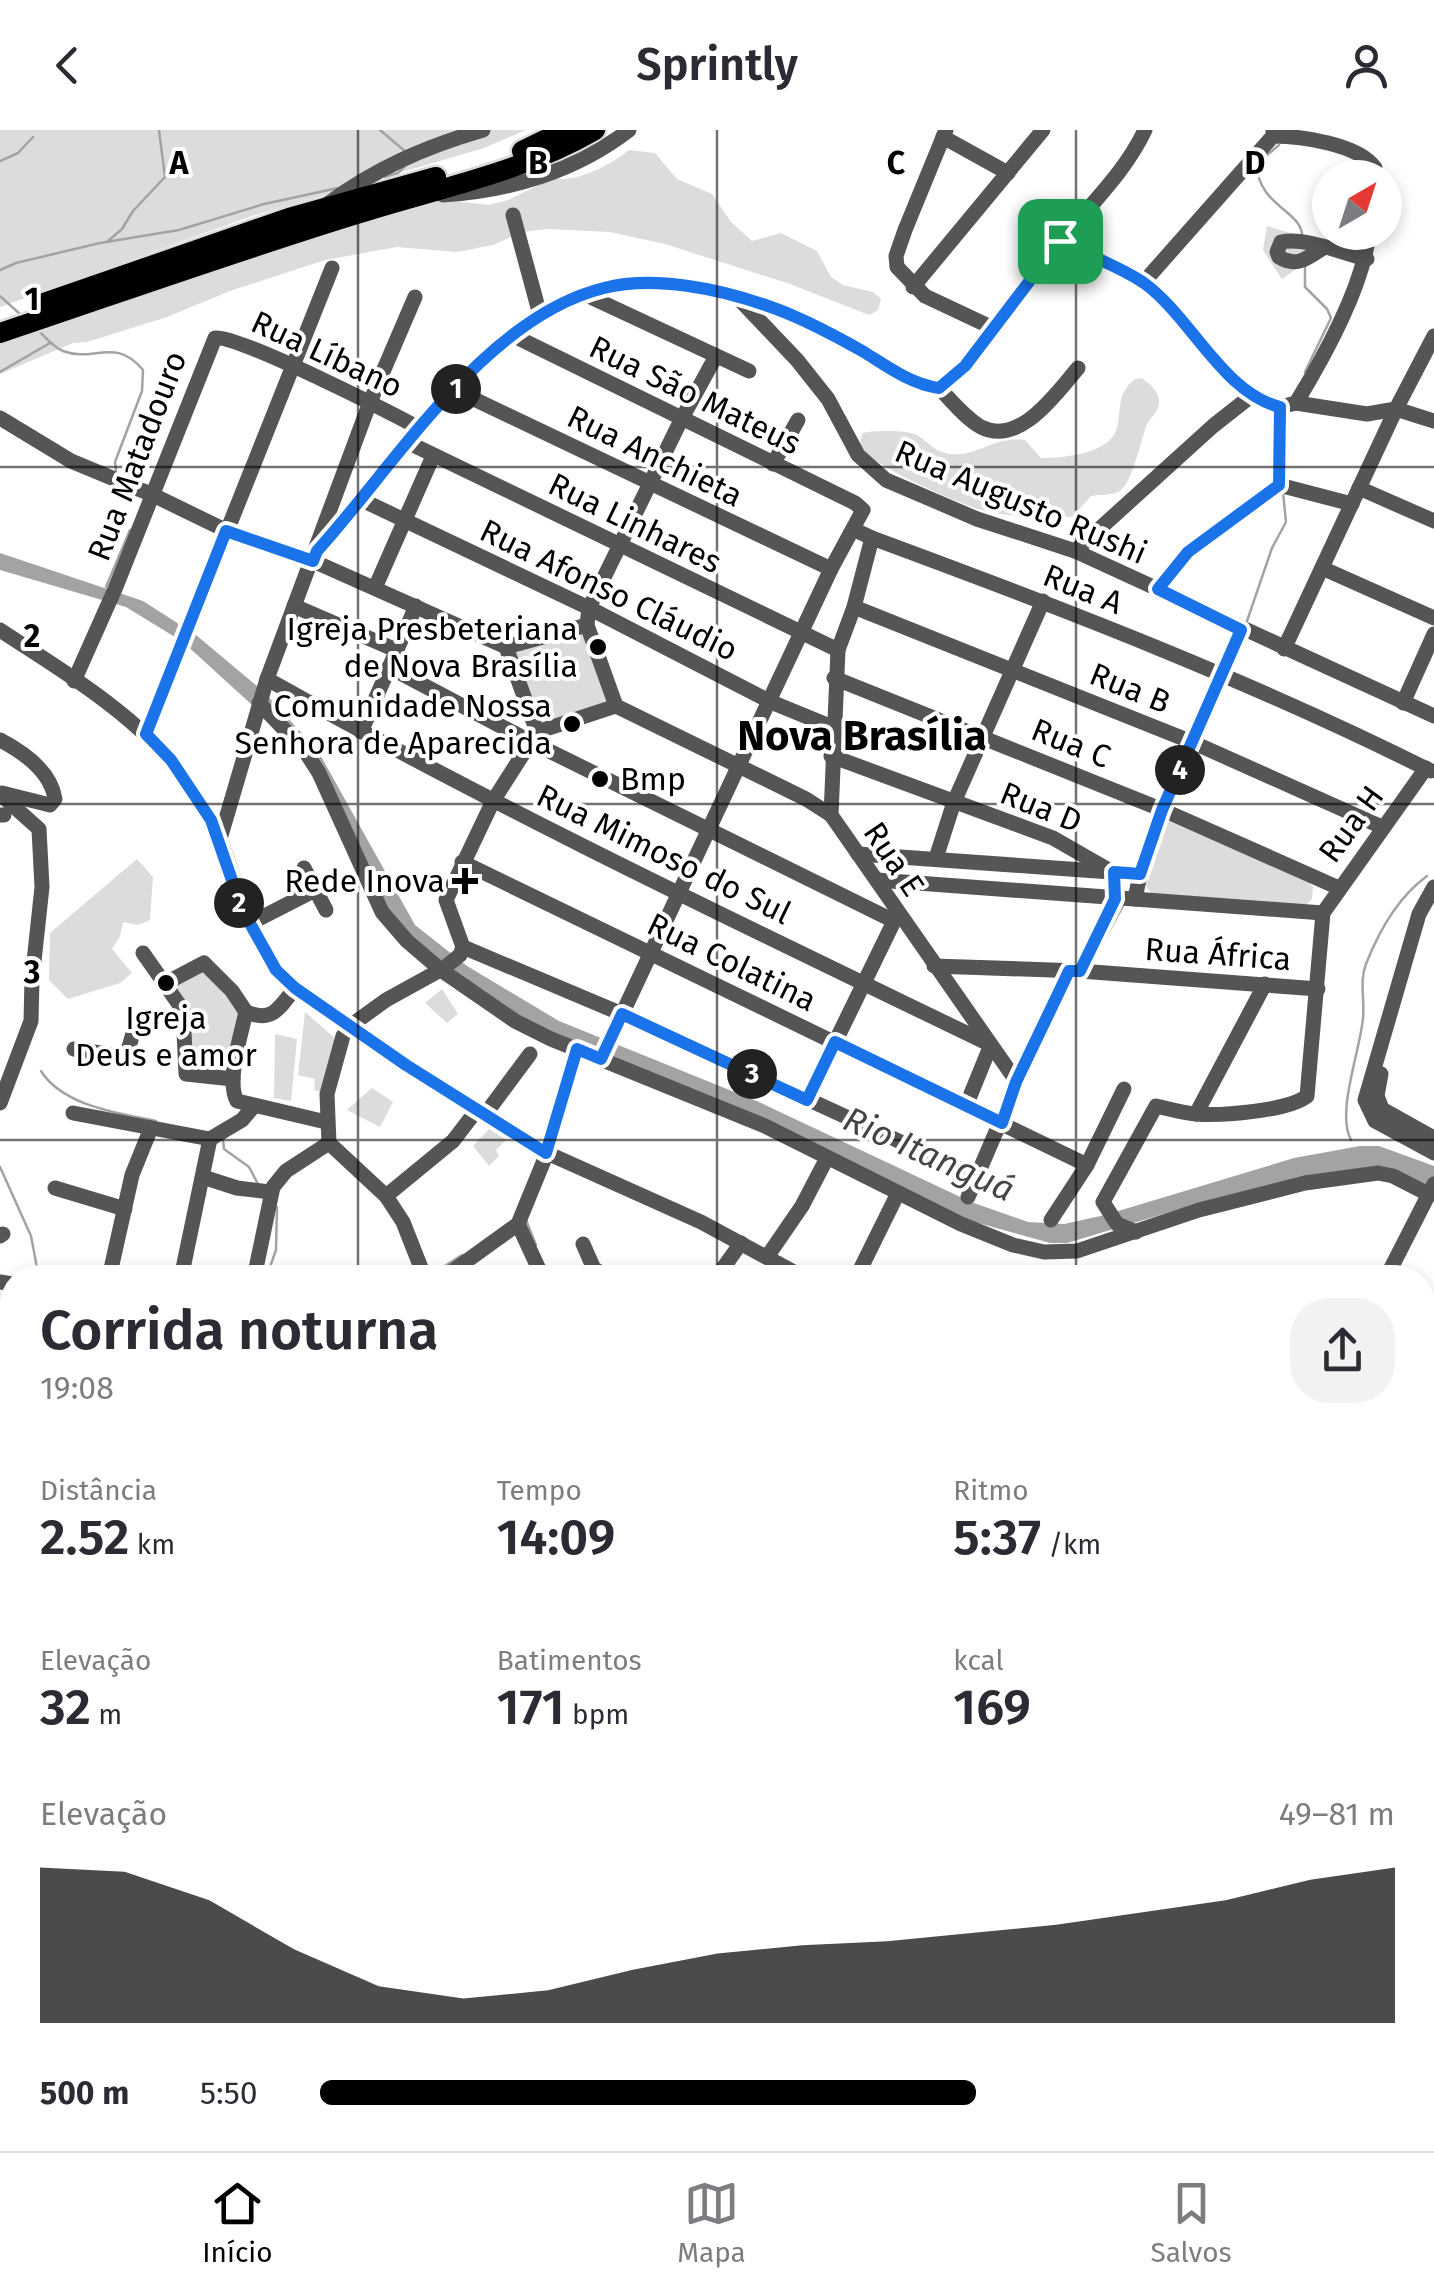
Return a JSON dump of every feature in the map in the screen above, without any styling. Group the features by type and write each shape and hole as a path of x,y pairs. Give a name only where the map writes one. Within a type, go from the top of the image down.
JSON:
{"highway":[{"path":"0,318 320,209 495,160 543,143 564,130"},
{"path":"0,332 234,253 524,164 595,130"}],"street":[{"path":"320,209 363,178 403,157 431,144 483,130"},
{"path":"413,197 480,193 528,182 608,146 630,130"},
{"path":"913,287 1043,130"},
{"path":"939,388 965,366 1060,241 1109,188 1145,130"},
{"path":"1142,282 1206,214 1273,133 1296,136 1368,160"},
{"path":"993,328 942,307 913,287 897,267 896,256 944,134 1008,173"},
{"path":"513,216 540,315"},
{"path":"1060,241 1142,282 1168,304 1251,396 1288,405 1367,414 1396,408 1434,421"},
{"path":"1331,250 1366,259"},
{"path":"1158,589 1188,552 1279,485 1288,405 1316,371 1367,250"},
{"path":"146,734 332,268"},
{"path":"315,556 493,350 540,315 584,294 625,284 663,284 767,305 822,330 910,380 939,388 980,426 1001,430 1028,420 1078,368"},
{"path":"584,294 748,371"},
{"path":"220,838 267,679 370,402 414,296"},
{"name":"Rua Augusto Rushi","path":"738,298 797,360 828,399 858,455 886,480 977,518 1074,551 1434,716"},
{"name":"Rua Líbano","path":"211,344 214,338 222,336 421,429"},
{"name":"Rua São Mateus","path":"512,336 855,503 864,514 855,530"},
{"path":"1284,650 1396,408 1434,336"},
{"name":"Rua Matadouro","path":"74,681 115,590 211,344"},
{"path":"716,356 680,420 588,608 587,626 616,706 806,798 831,815"},
{"name":"Rua Anchieta","path":"456,390 832,569"},
{"path":"1074,551 1251,396"},
{"path":"0,418 71,461 226,531 315,556 375,588 506,647 587,626"},
{"path":"772,464 798,420"},
{"name":"Rua Linhares","path":"410,443 838,650"},
{"path":"375,588 434,456"},
{"path":"1279,485 1352,504"},
{"path":"1359,488 1434,520"},
{"name":"Rua Afonso Cláudio","path":"362,500 588,608 771,702 832,728"},
{"path":"604,1052 832,569 855,530 872,538"},
{"name":"Rua A","path":"872,538 1221,675 1430,770"},
{"name":"Rua E","path":"872,538 854,608 838,650 831,815 877,880 896,917 1016,1082"},
{"path":"1322,568 1434,618"},
{"path":"936,858 954,802 1043,602"},
{"path":"294,606 396,650"},
{"path":"360,732 416,606"},
{"name":"Rua B","path":"854,608 1192,742 1382,827"},
{"path":"0,630 162,749 220,838 249,924 276,970 295,988 546,1153 781,1265"},
{"path":"1135,900 1162,810 1241,630"},
{"path":"1403,703 1434,634"},
{"path":"506,647 534,737"},
{"path":"389,667 896,917 807,1100"},
{"name":"Rua C","path":"834,678 1162,810 1339,888"},
{"name":"Rua Mimoso do Sul","path":"267,679 493,801 989,1045"},
{"path":"259,703 305,751 319,773 382,912 407,942 451,962 622,1014 977,1177"},
{"path":"616,706 534,737 493,801 446,900 451,962 515,1021 577,1049 604,1052 765,1126 898,1194 1013,1246 1044,1252 1077,1251 1199,1210 1305,1184 1369,1174 1393,1176 1432,1189 1393,1265"},
{"path":"0,740 28,757 52,786 56,799 46,804 0,794"},
{"name":"Rua D","path":"831,756 1053,838 1114,872"},
{"name":"Rua H","path":"1323,913 1382,827 1430,770"},
{"path":"0,794 39,829 42,887 31,1021 0,1104"},
{"path":"858,854 1140,874"},
{"name":"Rua Colatina","path":"462,862 1086,1165"},
{"path":"304,868 326,910"},
{"path":"968,1197 1016,1082 1115,899 1114,872"},
{"path":"877,880 1323,913 1307,1096 1298,1102 1240,1112 1196,1114 1156,1106 1110,1213 1136,1232"},
{"path":"1434,886 1423,904 1366,1094 1366,1106 1379,1124 1434,1153"},
{"path":"249,924 315,890"},
{"path":"1414,932 1434,911"},
{"path":"143,954 166,983 185,1018 186,1074 233,1079"},
{"path":"420,1265 403,1222 386,1196 329,1143 327,1094 337,1054 350,1026 451,962"},
{"path":"166,983 204,963 232,991 246,1012 260,1018 270,1015 295,988"},
{"name":"Rua África","path":"934,966 1074,971 1318,990"},
{"path":"1196,1114 1265,984"},
{"path":"1393,1008 1378,1101 1386,1112 1434,1138"},
{"path":"246,1012 233,1079 232,1093 237,1100 326,1122"},
{"path":"74,1049 126,1058 136,1023 144,1016 185,1018"},
{"path":"966,1106 989,1045"},
{"path":"461,1265 518,1224 546,1153 577,1049"},
{"path":"386,1196 453,1141 530,1054"},
{"path":"1051,1220 1086,1165 1124,1089"},
{"path":"73,1113 210,1139 242,1120 254,1106"},
{"path":"113,1265 132,1175 151,1128"},
{"path":"184,1265 210,1139"},
{"path":"256,1265 270,1192 286,1171 329,1143"},
{"path":"767,1257 802,1206 828,1158"},
{"path":"203,1177 238,1188 270,1192"},
{"path":"55,1188 125,1209"},
{"path":"862,1265 898,1194"},
{"path":"518,1224 537,1265"},
{"path":"726,1265 742,1243"},
{"path":"583,1244 592,1265"}],"shaded area":[{"path":"0,130 526,130 484,148 252,216 0,307"},
{"path":"629,150 655,153 677,179 712,194 731,222 752,241 781,233 817,251 831,277 843,285 873,292 881,299 878,310 869,315 790,284 665,244 610,232 547,229 522,232 493,245 457,252 397,247 325,260 230,291 167,317 73,343 0,374 0,345 301,238 436,202 489,205 508,200 553,178 593,172"},
{"path":"1267,226 1312,239 1312,250 1324,250 1282,279 1263,250"},
{"path":"1142,378 1156,392 1159,404 1147,424 1129,478 1118,492 1091,496 1072,517 1007,515 975,508 899,474 869,455 861,444 863,433 891,431 913,433 950,454 1015,439 1025,440 1041,458 1085,453 1113,437 1125,390 1135,379"},
{"name":"Rio Itanguá","path":"0,553 143,601 196,635 263,691 318,751 415,925 467,966 559,1021 759,1102 971,1202 1028,1222 1064,1224 1105,1215 1294,1158 1360,1146 1379,1146 1434,1166 1434,1189 1402,1174 1220,1197 1067,1243 1050,1243 971,1221 513,1021 391,919 317,766 264,709 251,704 183,642 126,607 0,570"},
{"path":"583,633 608,702 540,725 514,651"},
{"path":"1168,821 1308,881 1313,887 1312,899 1306,905 1153,895 1144,884 1146,870"},
{"path":"137,859 153,877 150,920 138,925 123,922 112,949 132,973 120,983 68,999 49,980 50,933"},
{"path":"203,966 243,1013 231,1077 188,1071 170,984"},
{"path":"442,989 458,1014 447,1023 425,1003"},
{"path":"305,1012 337,1040 324,1093 314,1090 315,1079 298,1075"},
{"path":"275,1034 297,1039 291,1101 274,1098"},
{"path":"372,1088 393,1102 380,1127 347,1110"},
{"path":"490,1128 506,1140 489,1166 473,1146"}],"waterway":[{"path":"108,241 165,177 159,130"},
{"path":"380,130 406,152"},
{"path":"0,161 18,153 33,137"},
{"path":"1266,156 1279,145"},
{"path":"385,177 398,173 407,164"},
{"path":"1257,165 1264,189 1302,233"},
{"path":"0,270 100,243 179,230 264,204 338,188"},
{"path":"1305,266 1305,287 1331,318 1305,372"},
{"path":"0,296 21,315"},
{"path":"38,330 63,351 123,354 143,370 142,391 115,462 116,471"},
{"path":"0,372 50,343"},
{"path":"1247,621 1272,548 1286,522 1283,492"},
{"path":"106,587 130,530"},
{"path":"1351,1140 1346,1114 1363,1018 1364,971 1390,916 1427,876"},
{"path":"1097,954 1124,904"},
{"path":"41,1071 51,1083 77,1100 156,1121"},
{"path":"223,1140 224,1149 249,1167 259,1186"},
{"path":"0,1167 31,1236 37,1265"},
{"path":"271,1265 276,1250 277,1207"},
{"path":"526,1220 536,1245"},
{"path":"446,1265 462,1255"}],"place":[{"name":"Igreja Presbeteriana de Nova Brasília","path":"598,647"},
{"name":"Comunidade Nossa Senhora de Aparecida","path":"572,724"},
{"name":"Bmp","path":"600,779"},
{"name":"Rede Inova","path":"465,881"},
{"name":"Igreja Deus e amor","path":"166,983"}],"district":[{"name":"Nova Brasília","path":"862,735"}],"route":[{"path":"1060,241 1142,282 1168,304 1251,396 1280,407 1282,464 1279,485 1188,552 1158,589 1241,630 1162,810 1140,874 1114,872 1112,906 1080,971 1069,971 1016,1082 1002,1123 835,1042 807,1100 622,1014 601,1059 577,1049 546,1153 406,1065 295,988 276,970 242,909 211,820 171,760 146,734 226,531 313,561 317,551 473,369 533,319 584,294 625,284 663,284 767,305 860,350 910,380 939,388 965,366 1060,241"}]}
